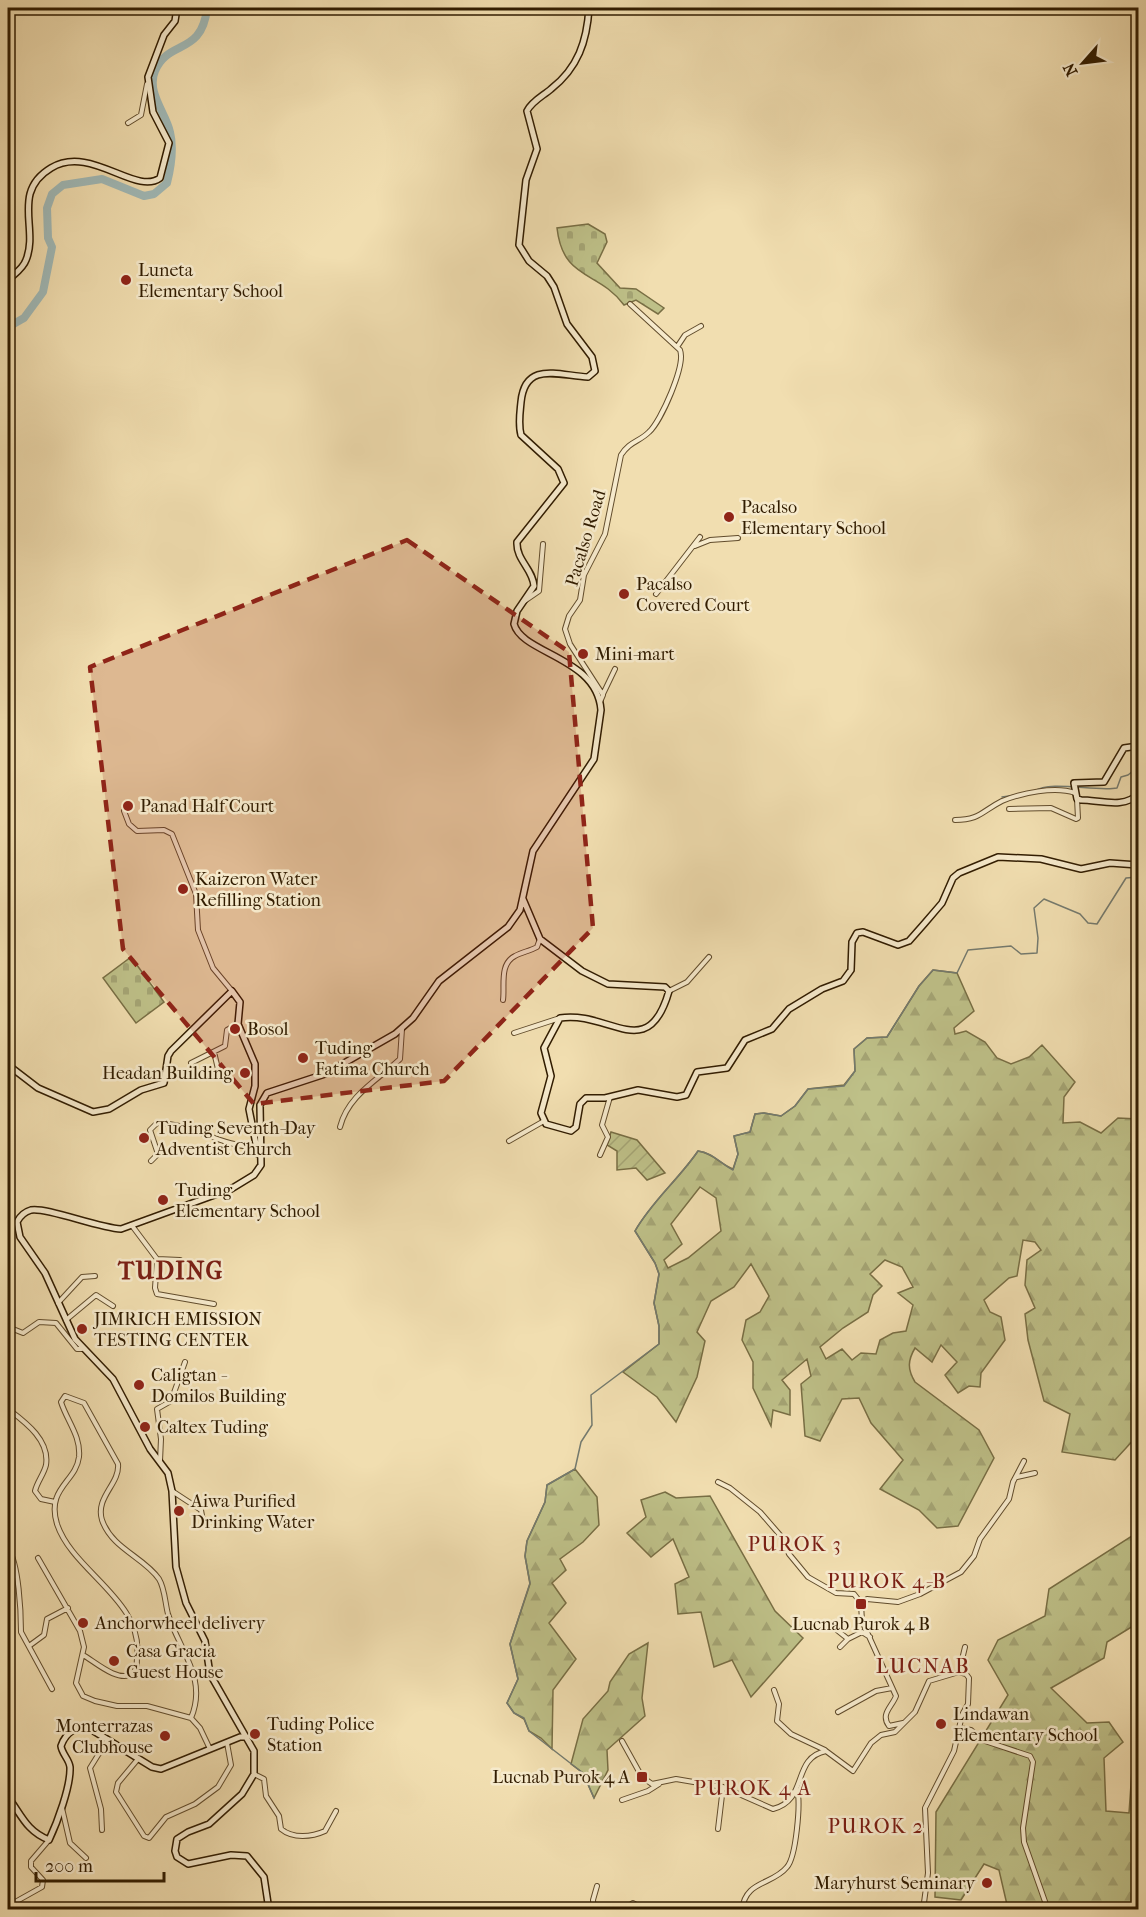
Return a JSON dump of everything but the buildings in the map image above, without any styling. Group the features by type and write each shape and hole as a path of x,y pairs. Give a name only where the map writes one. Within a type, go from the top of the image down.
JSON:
{"main road":[{"path":"8,280 21,268 27,257 28,206 32,188 42,174 54,166 68,162 101,165 135,181 153,182 160,178 169,143 153,112 148,77 164,35 175,21 177,8"},
{"path":"269,1910 264,1877 248,1856 231,1855 188,1864 181,1862 175,1851 177,1839 214,1821 242,1794 254,1774 254,1751 210,1674 205,1641 186,1603 176,1567 172,1491 168,1473 112,1379 82,1349 58,1304 45,1273 20,1237 17,1222 21,1215 34,1210 106,1228 133,1227 231,1189 254,1175 261,1165 260,1111 267,1093 325,1074 402,1029 439,981 508,927 523,900 533,851 594,759 600,726 600,702 589,683 573,666 519,634 515,617 531,591 534,580 518,555 517,542 564,483 558,469 521,435 522,393 527,382 539,374 548,372 588,377 595,371 596,364 567,324 554,286 547,276 529,261 519,245 525,180 536,154 526,114 531,104 562,80 578,60 586,35 589,8"},
{"path":"1138,746 1124,748 1104,782 1074,783 1076,796 1116,803 1128,801 1138,794"},
{"path":"523,900 540,939 582,971 608,984 665,987 669,991 656,1020 640,1031 630,1031 586,1017 560,1018 544,1048 551,1076 542,1113 544,1121 557,1129 574,1130 580,1104 586,1098 610,1097 638,1090 669,1096 686,1095 697,1072 727,1068 745,1040 772,1029 789,1009 822,989 843,981 851,970 852,942 857,933 863,932 898,945 909,941 942,903 954,878 966,870 1005,856 1041,859 1081,869 1110,863 1138,865"},
{"path":"8,1065 38,1088 84,1109 99,1112 110,1109 141,1090 164,1083 168,1056 171,1051 232,991 240,1002 238,1024 255,1064 255,1086 249,1109 261,1165"},
{"path":"8,1797 24,1823 49,1840 62,1808 70,1769 61,1749 62,1742 68,1734 83,1727 109,1738 152,1767 165,1769 240,1737 247,1737"},
{"path":"240,1737 244,1731"}],"street":[{"path":"128,123 143,112 148,77"},
{"path":"630,304 677,347 685,335 701,326"},
{"name":"Pacalso Road","path":"603,695 570,644 566,629 569,616 580,600 585,575 604,534 621,455 627,445 653,427 677,380 682,359 677,347"},
{"path":"656,594 700,537"},
{"path":"695,546 710,540 738,538"},
{"path":"523,602 539,591 543,544"},
{"path":"600,702 615,669"},
{"path":"955,820 977,818 1010,799 1052,790 1076,796 1078,818 1051,808 1009,809"},
{"path":"124,811 129,824 137,831 165,830 172,834 196,894 198,930 213,968 232,991"},
{"path":"504,1000 504,971 508,961 517,954 537,947 540,939"},
{"path":"669,991 687,981 709,957"},
{"path":"514,1033 560,1018"},
{"path":"191,1063 225,1046 228,1030 238,1024"},
{"path":"340,1126 345,1110 361,1092 400,1059 402,1029"},
{"path":"211,1077 218,1069 214,1052"},
{"path":"600,1155 608,1137 602,1125 610,1097"},
{"path":"509,1141 544,1121"},
{"path":"151,1161 158,1154 150,1127 157,1123 201,1132 229,1144 257,1146"},
{"path":"133,1227 157,1259 155,1288 157,1294 214,1305"},
{"path":"157,1259 180,1260"},
{"path":"58,1304 82,1277 95,1276"},
{"path":"66,1320 96,1295 113,1305"},
{"path":"8,1327 22,1333 39,1322 56,1323 77,1349 82,1349"},
{"path":"160,1462 161,1439 157,1409 171,1401 185,1362"},
{"path":"82,1655 110,1672 129,1675 135,1669 137,1640 121,1606 67,1541 58,1526 55,1502 79,1458 77,1437 61,1402 62,1398 68,1397 84,1403 118,1464 116,1475 100,1509 102,1521 120,1546 159,1580 169,1616 195,1678 197,1700 191,1718"},
{"path":"8,1409 36,1433 44,1448 46,1464 35,1491 41,1499 55,1502"},
{"path":"861,1604 867,1599 898,1602 920,1594 961,1572 974,1556 980,1539 1009,1499 1024,1461"},
{"path":"1016,1478 1035,1473"},
{"path":"718,1482 730,1488 760,1512 780,1535 789,1554 808,1577 836,1593 854,1594 861,1604 862,1621 873,1640 896,1696 885,1715 885,1721 889,1726 904,1722"},
{"path":"172,1491 201,1510 203,1521"},
{"path":"8,1548 17,1573 19,1607 23,1621 21,1630 52,1689"},
{"path":"38,1558 80,1631 84,1647 76,1683 86,1698 117,1706 147,1706 191,1718 200,1728 210,1749"},
{"path":"29,1646 44,1635 44,1623 47,1619 68,1608"},
{"path":"828,1623 848,1639"},
{"path":"840,1647 848,1639 862,1632 873,1640"},
{"path":"959,1672 965,1647"},
{"path":"774,1690 779,1704 777,1721 791,1734 826,1751 848,1770 855,1770 871,1743 881,1735 895,1732 904,1722 921,1701 928,1681 959,1672 966,1674 969,1678 968,1704 948,1765 925,1808 928,1873 923,1910"},
{"path":"838,1712 876,1692 892,1688"},
{"path":"959,1728 971,1730 982,1740 1030,1756 1033,1762 1023,1828 1024,1842 1048,1910"},
{"path":"102,1830 101,1809 90,1768 109,1738"},
{"path":"622,1741 642,1778 652,1784 676,1779 723,1787 773,1809 785,1804 797,1789 806,1760 814,1753 826,1751"},
{"path":"139,1758 118,1783 116,1792 144,1836 149,1838 166,1817 195,1804 218,1787 231,1765 227,1743"},
{"path":"254,1774 264,1779 266,1796 279,1816 282,1829 291,1836 325,1831 336,1811"},
{"path":"622,1800 648,1791 659,1783"},
{"path":"718,1829 723,1787"},
{"path":"742,1910 747,1894 787,1868 792,1857 800,1805 797,1789"},
{"path":"62,1808 70,1843 86,1858"},
{"path":"8,1906 42,1887 43,1880 31,1867 31,1861 49,1840"},
{"path":"594,1910 593,1900 597,1886"},
{"path":"623,1910 633,1903 645,1910"}],"highlighted area":[{"path":"407,540 569,652 593,928 444,1081 254,1104 123,949 90,667"}],"green space":[{"path":"588,224 605,234 607,242 597,263 620,288 636,289 664,308 658,314 636,300 624,305 614,294 583,273 566,257 557,228"},
{"path":"131,957 164,1002 136,1023 103,978"},
{"path":"933,970 957,973 974,1011 954,1028 955,1034 966,1031 985,1042 997,1058 1011,1064 1029,1057 1042,1045 1075,1082 1064,1097 1063,1123 1080,1122 1101,1133 1118,1118 1138,1119 1138,1435 1115,1460 1062,1452 1070,1414 1044,1401 1028,1340 1025,1314 1035,1308 1025,1285 1027,1260 1041,1250 1035,1242 1023,1240 1017,1276 1009,1278 984,1300 990,1312 1001,1317 1005,1340 981,1373 980,1387 969,1386 958,1393 945,1375 957,1362 941,1345 932,1362 915,1348 911,1357 909,1365 915,1382 979,1430 994,1458 958,1526 937,1528 919,1510 880,1489 903,1460 871,1423 859,1398 842,1399 820,1441 805,1436 801,1384 811,1376 807,1359 782,1380 790,1390 790,1415 773,1410 771,1426 753,1388 753,1362 742,1340 746,1320 760,1312 769,1296 751,1264 734,1287 711,1301 697,1332 705,1341 697,1377 676,1422 657,1397 623,1372 659,1344 659,1326 654,1303 659,1274 655,1263 635,1231 649,1210 698,1151 708,1154 733,1169 738,1154 734,1136 750,1132 755,1114 781,1116 795,1106 808,1089 844,1085 855,1071 854,1049 867,1038 887,1037 919,986","holes":["700,1187 716,1198 721,1231 688,1258 668,1268 664,1260 682,1244 671,1224","885,1260 902,1267 913,1287 898,1293 913,1305 906,1331 893,1333 880,1340 876,1354 861,1353 852,1360 842,1349 826,1359 820,1347 843,1328 868,1312 873,1295 882,1286 870,1274"]},
{"path":"611,1132 637,1140 665,1173 647,1180 636,1168 617,1170 617,1151 607,1145"},
{"path":"575,1469 597,1497 599,1525 583,1542 560,1559 566,1570 552,1583 566,1603 549,1623 576,1659 553,1690 552,1749 541,1738 529,1731 524,1719 514,1713 507,1703 518,1679 510,1644 530,1584 525,1556 527,1541 545,1502 547,1485"},
{"path":"665,1492 676,1498 710,1496 775,1611 803,1638 751,1697 732,1660 714,1667 701,1612 678,1614 675,1584 689,1577 673,1539 651,1557 627,1533 646,1517 641,1500"},
{"path":"1138,1532 1138,1623 1107,1642 1104,1658 1051,1688 1087,1723 1109,1722 1123,1742 1104,1758 1106,1811 1129,1813 1132,1770 1138,1766 1138,1909 1008,1909 999,1870 984,1864 961,1900 935,1897 936,1812 1008,1695 988,1660 998,1640 1045,1616 1049,1589"},
{"path":"648,1643 642,1698 645,1716 607,1750 608,1770 594,1798 583,1773 571,1764 583,1719 608,1691 610,1682 629,1654"}],"waterway":[{"path":"8,327 24,318 43,292 52,247 48,238 47,208 52,194 63,185 102,179 144,196 154,194 167,183 172,144 168,125 155,95 153,79 155,71 168,54 192,41 199,34 207,8"},
{"path":"1035,791 1051,786 1117,788 1121,777 1128,775 1138,767"},
{"path":"1002,797 1016,795"},
{"path":"594,1798 583,1773 529,1731 524,1718 514,1713 507,1703 518,1679 510,1644 530,1583 525,1556 527,1541 545,1502 547,1485 575,1469 581,1442 592,1425 591,1395 659,1344 659,1326 654,1303 659,1274 655,1263 635,1231 649,1210 698,1151 712,1156 733,1170 738,1154 734,1136 750,1132 755,1114 781,1116 795,1106 808,1089 844,1086 855,1071 854,1049 867,1038 887,1037 919,986 933,970 957,973 968,950 1011,946 1021,954 1037,953 1038,938 1034,908 1044,899 1080,914 1088,923 1097,924 1126,878 1138,877"},
{"path":"1138,939 1134,950 1138,957"}],"place":[{"name":"Luneta Elementary School","path":"126,280"},
{"name":"Pacalso Elementary School","path":"729,517"},
{"name":"Pacalso Covered Court","path":"624,594"},
{"name":"Mini-mart","path":"583,654"},
{"name":"Panad Half Court","path":"128,806"},
{"name":"Kaizeron Water Refilling Station","path":"183,889"},
{"name":"Bosol","path":"235,1029"},
{"name":"Tuding Fatima Church","path":"303,1058"},
{"name":"Headan Building","path":"245,1073"},
{"name":"Tuding Seventh-Day Adventist Church","path":"144,1138"},
{"name":"Tuding Elementary School","path":"163,1200"},
{"name":"JIMRICH EMISSION TESTING CENTER","path":"82,1329"},
{"name":"Caligtan - Domilos Building","path":"139,1385"},
{"name":"Caltex Tuding","path":"145,1427"},
{"name":"Aiwa Purified Drinking Water","path":"179,1511"},
{"name":"Lucnab Purok 4 B","path":"861,1604"},
{"name":"Anchorwheel delivery","path":"83,1623"},
{"name":"Casa Gracia Guest House","path":"114,1661"},
{"name":"Lindawan Elementary School","path":"941,1724"},
{"name":"Tuding Police Station","path":"255,1734"},
{"name":"Monterrazas Clubhouse","path":"165,1736"},
{"name":"Lucnab Purok 4 A","path":"642,1777"},
{"name":"Maryhurst Seminary","path":"987,1883"}],"district":[{"name":"TUDING","path":"171,1271"},
{"name":"PUROK 3","path":"795,1544"},
{"name":"PUROK 4-B","path":"887,1581"},
{"name":"LUCNAB","path":"923,1666"},
{"name":"PUROK 4 A","path":"753,1788"},
{"name":"PUROK 2","path":"876,1826"}]}
